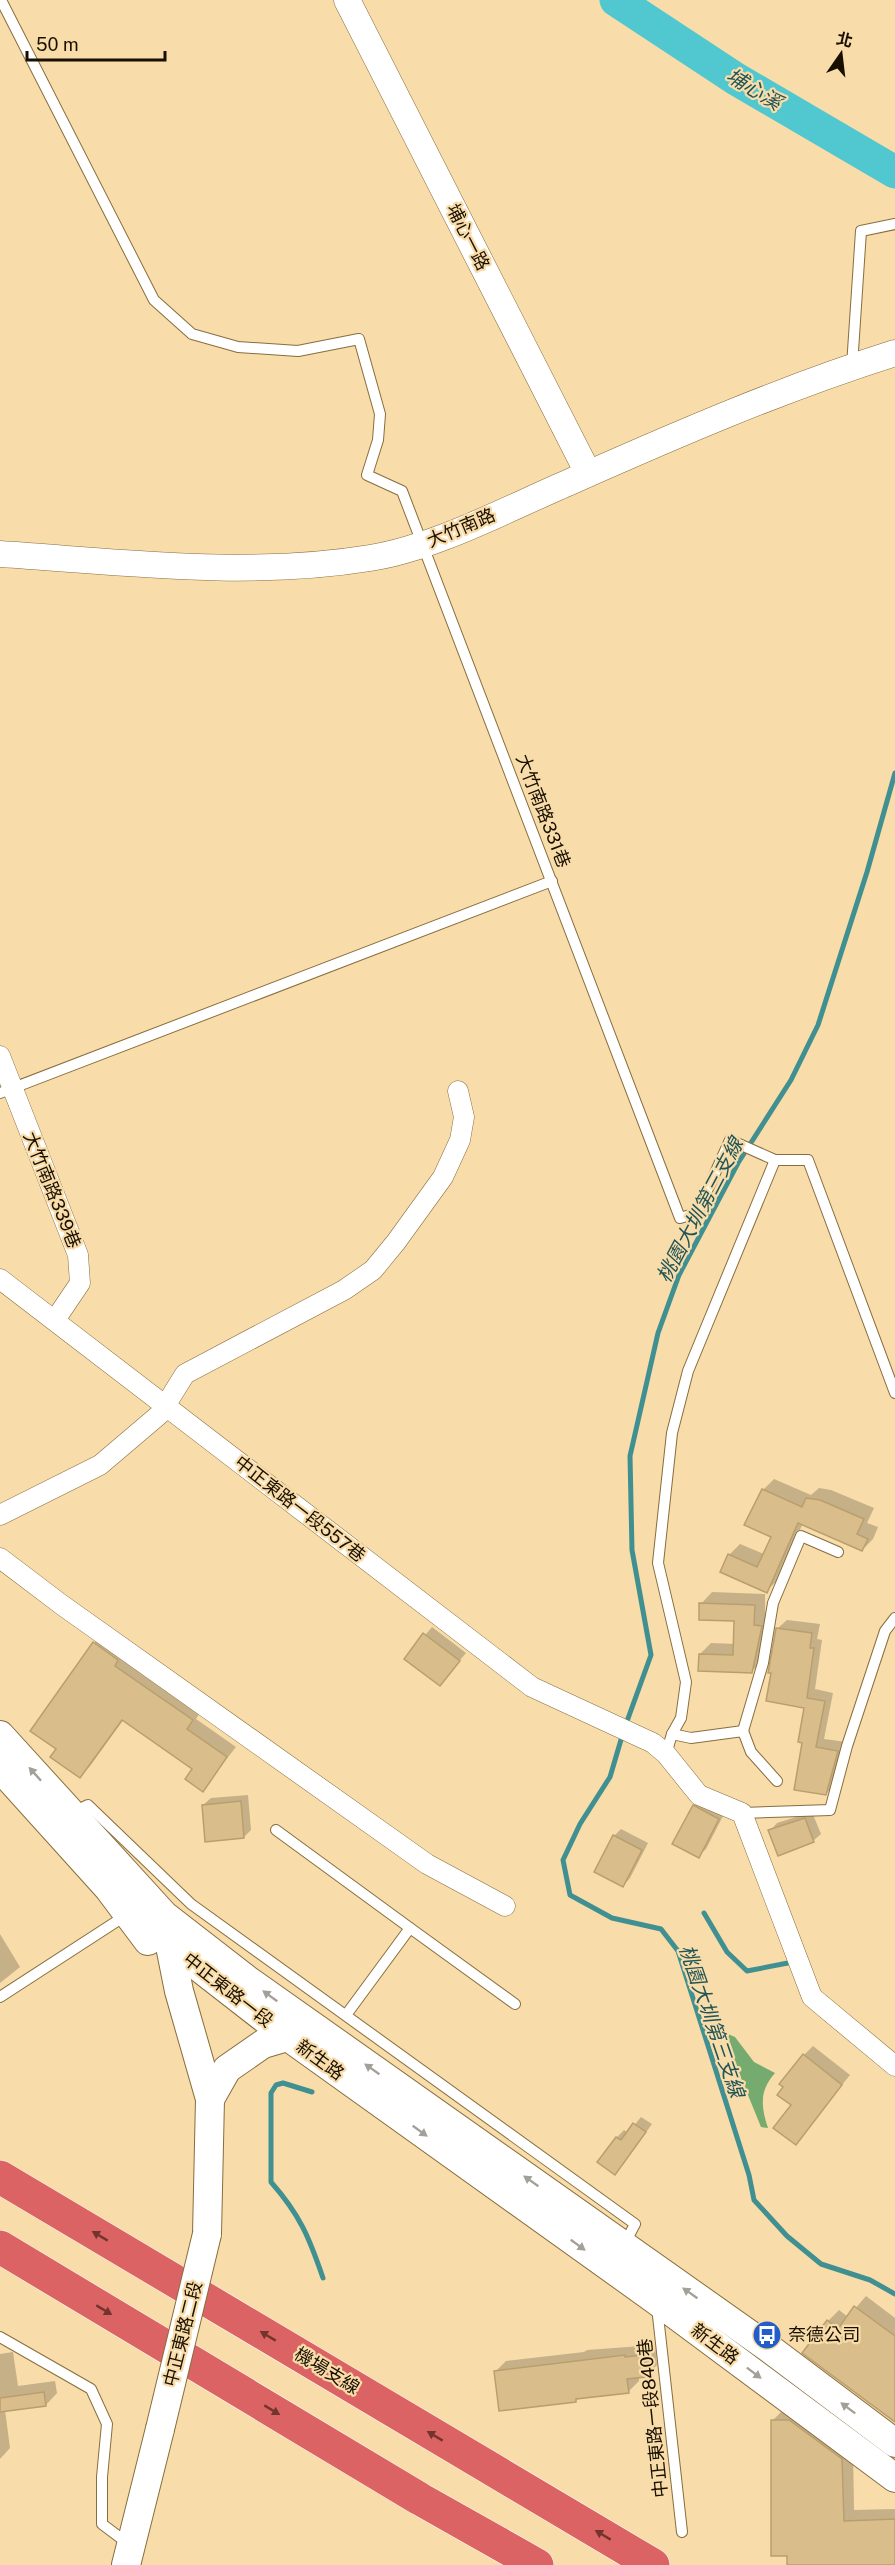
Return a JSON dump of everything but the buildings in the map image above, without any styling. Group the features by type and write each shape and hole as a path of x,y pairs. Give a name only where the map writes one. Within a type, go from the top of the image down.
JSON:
{"highway":[{"name":"機場支線","path":"0,2177 653,2565"},
{"path":"0,2247 420,2499 537,2565"},
{"path":"420,2499 508,2565"}],"main road":[{"name":"中正東路一段","path":"0,1735 109,1889 155,1949 178,1991"},
{"name":"中正東路一段","path":"0,1768 62,1820 164,1915 317,2030"},
{"name":"中正東路一段","path":"62,1820 121,1884 170,1945 287,2036"},
{"name":"中正東路一段","path":"164,1915 178,1991 210,2099"},
{"name":"新生路","path":"287,2036 317,2030 616,2257 657,2301 895,2478"},
{"name":"中正東路一段","path":"210,2099 227,2069 263,2044 287,2036"},
{"name":"新生路","path":"287,2036 616,2257 766,2346 895,2443"},
{"name":"中正東路二段","path":"128,2555 207,2234 210,2099"}],"street":[{"name":"埔心一路","path":"347,0 588,473"},
{"name":"大竹南路","path":"0,554 177,567 281,569 372,558 423,545 708,420 852,366 895,353"},
{"name":"大竹南路339巷","path":"0,1056 6,1091 78,1255 80,1283 55,1320"},
{"path":"0,1515 100,1465 160,1414 185,1374 334,1296 373,1270 443,1177 460,1140 464,1117 458,1091"},
{"name":"中正東路一段557巷","path":"0,1279 532,1687 659,1749"},
{"path":"0,1558 62,1605 427,1864 505,1906"},
{"path":"659,1749 699,1795 741,1814 812,1997 895,2066"}],"lane":[{"name":"大竹南路331巷","path":"1,0 154,300 192,334 238,347 298,351 359,339 381,414 378,440 367,475 402,491 680,1218 697,1213 730,1140 775,1160"},
{"path":"852,366 861,231 895,224"},
{"path":"6,1091 552,881"},
{"path":"659,1749 672,1734 681,1718 686,1682 658,1563 672,1433 688,1371 775,1160 808,1160 895,1393"},
{"path":"777,1781 752,1752 743,1731 762,1663 773,1604 801,1536 838,1552"},
{"path":"741,1814 830,1810 847,1746 885,1631 895,1618"},
{"path":"672,1734 691,1738 743,1731"},
{"path":"62,1820 88,1805 191,1904 635,2223 616,2257"},
{"path":"276,1830 515,2004"},
{"path":"0,1997 128,1914"},
{"path":"346,2016 411,1928"},
{"name":"中正東路一段840巷","path":"657,2301 682,2532"},
{"path":"0,2337 91,2389 107,2424 102,2477 102,2524 128,2555"}],"green space":[{"path":"728,2034 735,2037 754,2062 775,2073 766,2086 763,2099 768,2128 761,2127 728,2046"}],"waterway":[{"name":"埔心溪","path":"616,0 736,79 895,172"},
{"name":"桃園大圳第三支線","path":"626,1724 651,1655 632,1550 630,1456 658,1333 679,1275 738,1163 791,1080 818,1025 867,872 895,773"},
{"name":"桃園大圳第三支線","path":"623,1733 610,1777 580,1824 563,1860 570,1895 612,1918 661,1929 678,1951 749,2175 754,2200 787,2236 821,2264 870,2280 895,2294"},
{"path":"704,1913 727,1952 747,1971 793,1962"},
{"path":"312,2092 283,2083 276,2085 271,2093 271,2182 303,2227 323,2278"}],"place":[{"name":"奈德公司","path":"767,2335"}]}
